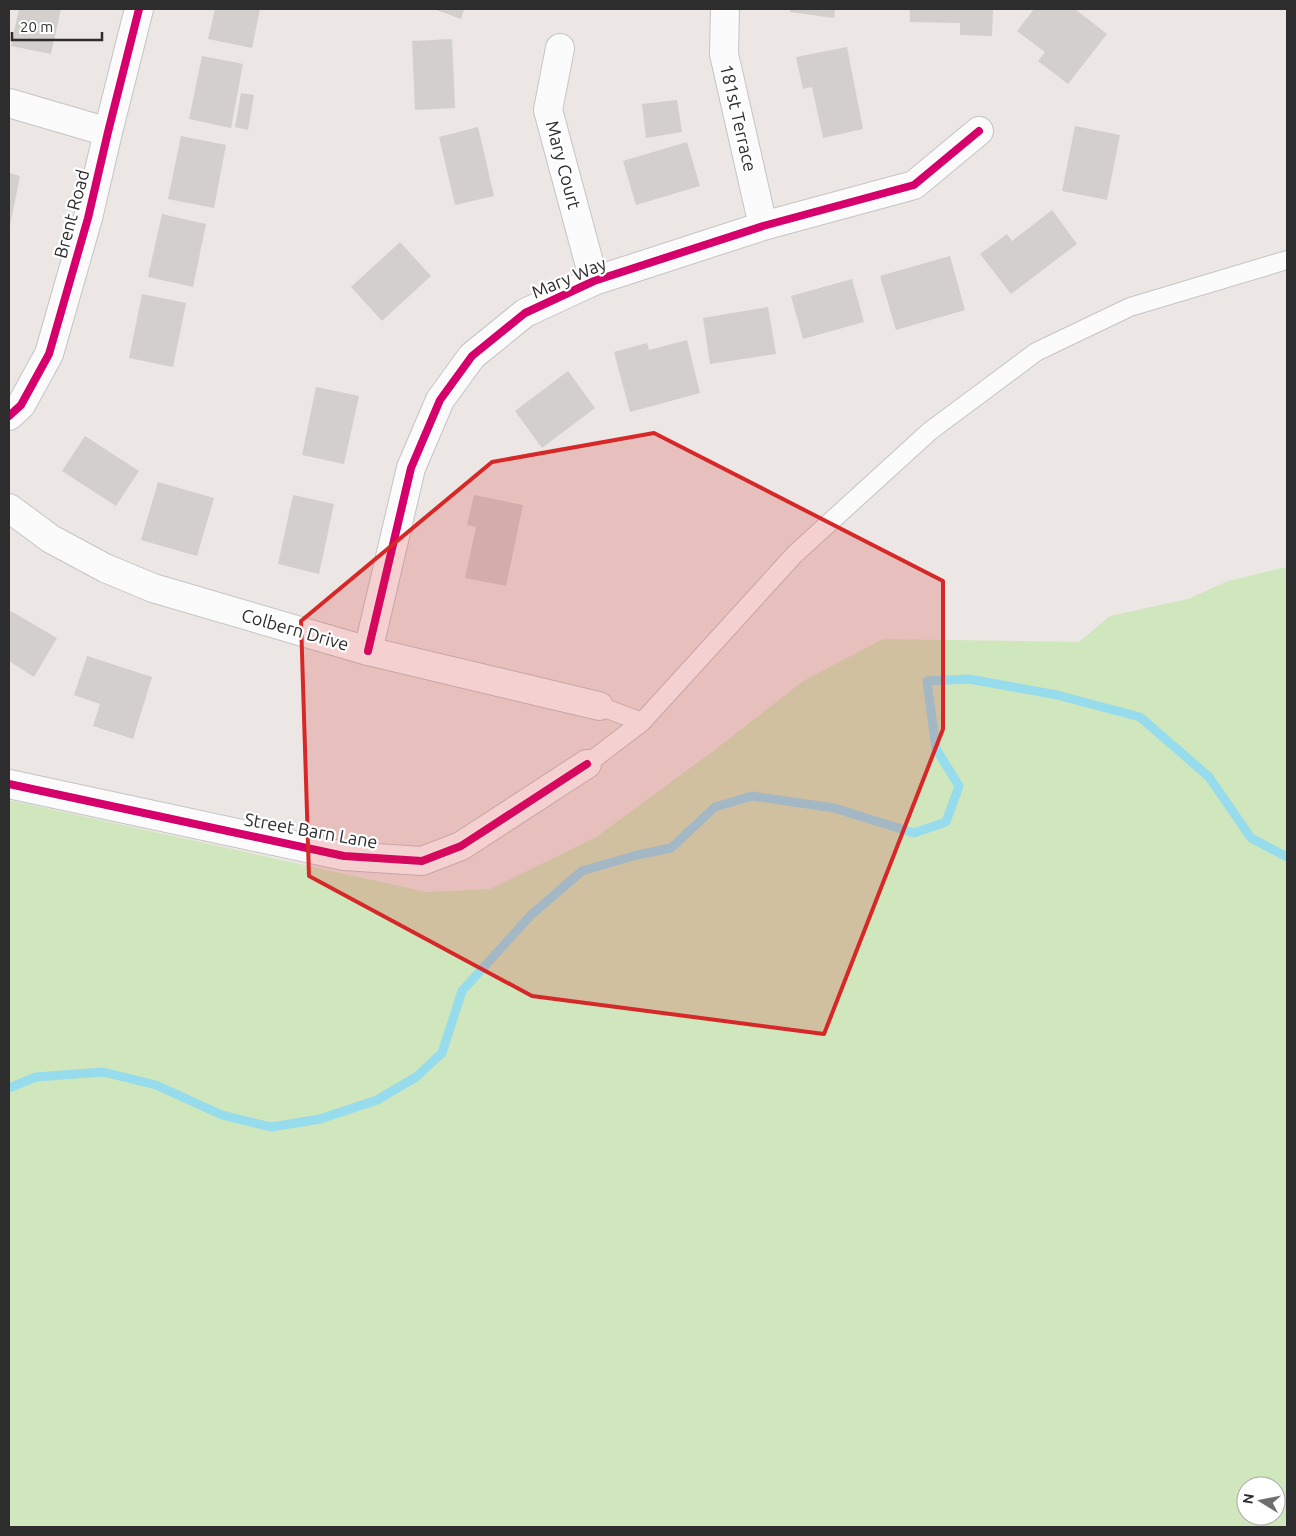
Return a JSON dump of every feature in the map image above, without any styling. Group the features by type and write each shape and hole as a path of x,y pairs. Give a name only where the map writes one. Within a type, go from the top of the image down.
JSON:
{"street":[{"name":"Brent Road","path":"9,416 21,404 49,354 88,218 139,9"},
{"name":"181st Terrace","path":"725,9 724,54 762,226"},
{"name":"Mary Court","path":"560,48 548,110 594,281"},
{"path":"9,103 108,132"},
{"name":"Mary Way","path":"368,651 411,468 440,400 472,356 525,313 594,281 762,226 914,185 979,131"},
{"name":"Colbern Drive","path":"9,508 52,539 105,568 153,588 368,651 599,706"},
{"name":"Street Barn Lane","path":"9,784 344,856 422,861 461,846 587,764"}],"lane":[{"path":"587,764 642,722 795,554 930,431 1036,352 1130,307 1287,260"},
{"path":"599,706 642,722"}],"highlighted area":[{"path":"654,433 943,581 943,729 824,1034 532,996 309,876 301,621 492,462"}],"green space":[{"path":"1287,567 1287,1527 9,1527 9,800 427,892 490,889 596,837 716,749 803,681 883,639 1079,642 1110,616 1188,599 1228,581"}],"building":[{"path":"19,9 61,9 51,54 11,46"},
{"path":"215,9 260,9 252,48 208,39"},
{"path":"434,9 464,9 461,19"},
{"path":"790,9 835,9 834,18 790,12"},
{"path":"910,9 993,9 992,36 960,35 960,23 910,22"},
{"path":"1034,9 1075,9 1107,34 1068,84 1038,61 1045,52 1017,31"},
{"path":"452,39 455,108 415,110 412,41"},
{"path":"847,47 863,129 823,138 812,87 803,89 796,57"},
{"path":"202,56 243,64 231,128 189,119"},
{"path":"241,93 254,95 248,130 235,127"},
{"path":"677,100 682,132 646,138 642,104"},
{"path":"1075,126 1120,135 1107,200 1062,191"},
{"path":"478,127 494,196 455,205 439,137"},
{"path":"181,136 226,145 214,208 168,199"},
{"path":"687,142 700,186 636,205 623,161"},
{"path":"9,173 20,176 10,225 9,225"},
{"path":"1052,210 1077,244 1011,294 980,254 1007,234 1012,241"},
{"path":"162,214 206,224 193,287 148,277"},
{"path":"400,242 431,276 382,321 351,287"},
{"path":"950,256 965,310 896,330 880,276"},
{"path":"852,279 864,322 803,339 791,296"},
{"path":"142,294 186,303 173,367 129,358"},
{"path":"768,307 776,354 710,364 703,318"},
{"path":"687,340 700,393 630,412 614,352 647,343 649,350"},
{"path":"568,371 595,408 542,448 515,411"},
{"path":"316,387 359,396 344,464 302,455"},
{"path":"85,436 139,471 116,506 62,471"},
{"path":"158,482 214,498 197,556 141,540"},
{"path":"293,495 334,504 319,574 278,564"},
{"path":"474,495 523,505 506,586 465,578 476,527 467,525"},
{"path":"9,610 57,638 34,677 9,661"},
{"path":"87,656 152,677 133,739 93,726 100,704 74,695"}],"waterway":[{"path":"9,1088 36,1077 103,1072 156,1085 222,1115 271,1127 320,1119 377,1100 416,1077 442,1053 462,991 531,915 582,871 637,855 671,848 715,807 752,796 834,808 914,833 946,822 959,786 936,749 927,681 969,679 1057,695 1140,717 1209,777 1251,838 1287,857"}],"cycle path":[{"path":"9,416 21,405 49,354 88,218 139,9"},
{"path":"368,651 411,468 440,400 472,356 525,313 594,281 763,226 914,185 979,131"},
{"path":"9,784 344,856 422,861 461,846 587,764"}]}
